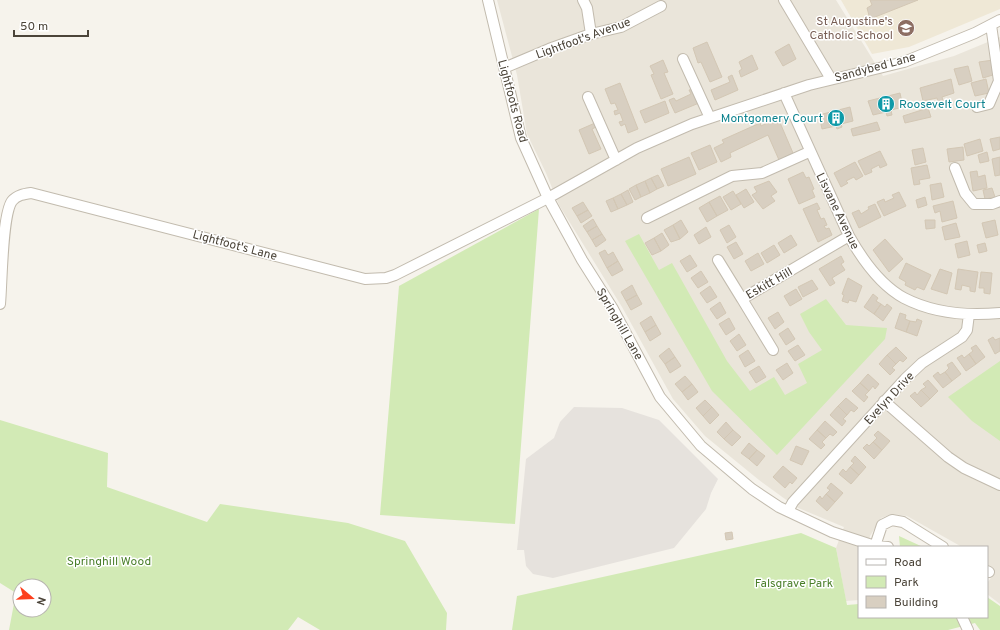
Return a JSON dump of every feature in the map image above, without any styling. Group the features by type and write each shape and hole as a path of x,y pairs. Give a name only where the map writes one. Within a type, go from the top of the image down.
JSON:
{"street":[{"name":"Lightfoots Road","path":"488,0 521,138 548,198"},
{"path":"583,0 587,8 591,34"},
{"path":"784,0 831,79"},
{"name":"Lightfoot's Avenue","path":"504,68 548,49 591,34 621,27 661,6"},
{"name":"Sandybed Lane","path":"710,118 831,79 904,62 975,33 1000,20"},
{"path":"977,107 989,104 998,80 991,25"},
{"path":"548,198 637,148 710,118 682,59"},
{"name":"Lisvane Avenue","path":"784,93 809,152 849,236 862,259 885,283 903,298 934,309 968,314"},
{"path":"588,97 616,160"},
{"path":"647,218 686,204 732,176 762,173 809,152"},
{"path":"956,168 965,193 974,204 992,204 1000,201"},
{"name":"Lightfoot's Lane","path":"0,304 6,216 12,201 17,196 24,194 31,193 365,279 377,279 395,275 548,198"},
{"name":"Springhill Lane","path":"548,198 582,260 613,309 660,397 701,446 723,466 758,493 788,511 832,532 875,546"},
{"name":"Eskitt Hill","path":"773,350 742,299 849,236"},
{"path":"718,260 742,299"},
{"path":"968,314 1000,313"},
{"name":"Evelyn Drive","path":"788,511 793,502 905,379 922,363 962,337 967,330 968,314"},
{"path":"884,401 948,457 964,468 1000,485"},
{"path":"875,546 882,525 892,520 903,522 941,546"},
{"path":"962,618 968,630"}],"shaded area":[{"path":"497,0 836,0 883,76 954,56 1000,37 1000,604 988,595 988,582 995,573 988,568 988,546 960,546 907,516 893,514 881,518 870,536 868,546 858,546 858,600 846,601 836,548 844,527 796,507 759,480 705,436 673,399 622,307 559,205 546,173 527,134 517,75"},
{"name":"St Augustine's Catholic School","path":"841,0 1000,0 1000,9 909,47 872,54"},
{"path":"574,407 622,408 659,420 718,479 711,493 706,509 674,548 553,578 533,574 526,566 524,550 517,550 526,459 554,438 560,422"}],"green space":[{"path":"539,209 515,524 380,515 399,286"},
{"path":"639,234 659,270 672,263 727,361 750,391 774,377 785,395 807,383 798,364 822,350 809,332 800,314 826,299 846,325 887,328 885,339 777,455 712,391 625,241"},
{"path":"1000,361 1000,441 972,421 948,397"},
{"name":"Springhill Wood","path":"0,420 108,453 107,487 207,522 220,504 348,523 405,541 447,613 446,630 320,630 298,617 288,630 9,630 12,614 12,618 52,618 52,578 12,578 12,590 0,583"},
{"name":"Falsgrave Park","path":"801,533 836,548 847,605 858,604 858,618 988,618 988,598 1000,606 1000,630 980,630 975,623 948,630 512,630 517,596"},
{"path":"899,536 921,546 900,546"}],"building":[{"path":"870,0 918,0 870,19 867,8 872,5"},
{"path":"707,42 722,77 710,82 701,62 698,63 693,48"},
{"path":"789,44 796,59 783,66 775,52"},
{"path":"752,55 758,69 741,77 739,71 742,69 739,62"},
{"path":"663,60 668,72 664,73 673,94 661,99 651,75 654,74 650,66"},
{"path":"993,60 996,74 983,78 979,62"},
{"path":"968,66 972,81 959,85 954,69"},
{"path":"732,75 738,90 715,100 711,90 730,82 728,77"},
{"path":"951,79 954,93 942,97 943,101 938,102 937,98 923,101 920,88"},
{"path":"986,79 989,93 975,96 971,83"},
{"path":"620,83 638,129 628,133 625,124 621,126 619,122 623,121 620,113 615,115 614,111 618,110 615,103 611,104 605,89"},
{"path":"693,89 699,103 675,113 669,100 674,98 676,101 691,94 689,90"},
{"name":"Roosevelt Court","path":"900,93 903,107 891,110 892,115 887,116 886,112 873,115 868,101"},
{"path":"665,101 669,113 645,123 640,111"},
{"name":"Montgomery Court","path":"850,107 853,121 841,124 842,127 837,129 836,126 822,129 819,115"},
{"path":"928,108 931,117 905,123 903,116"},
{"path":"778,118 793,153 779,160 768,135 730,153 731,157 721,162 714,148 724,143 722,140 760,123 761,126"},
{"path":"877,122 880,130 853,136 851,129"},
{"path":"595,123 596,127 592,129 601,149 589,154 579,130"},
{"path":"1000,137 1000,149 993,151 990,139"},
{"path":"980,139 983,151 967,156 964,144"},
{"path":"710,145 717,162 699,170 691,153"},
{"path":"963,147 964,160 949,162 947,149"},
{"path":"923,148 926,162 915,165 912,150"},
{"path":"880,151 887,165 880,168 879,165 871,169 872,172 865,175 858,161"},
{"path":"987,152 989,161 980,163 978,155"},
{"path":"689,157 696,174 668,186 661,169"},
{"path":"1000,157 1000,175 995,176 992,159"},
{"path":"855,162 863,176 856,180 854,177 846,181 848,183 841,187 834,173"},
{"path":"927,165 930,178 919,180 920,184 914,185 911,168"},
{"path":"977,171 978,177 985,175 987,188 973,191 970,172"},
{"path":"803,172 806,178 809,177 814,189 812,190 815,197 799,204 788,179"},
{"path":"658,175 664,186 657,189 651,178"},
{"path":"651,178 657,189 650,193 645,181"},
{"path":"645,181 650,193 641,197 636,185"},
{"path":"769,181 777,192 771,196 775,201 763,209 752,195 757,192 754,187"},
{"path":"941,183 944,197 932,200 930,185"},
{"path":"636,185 641,197 635,200 629,189"},
{"path":"992,188 995,197 985,199 983,190"},
{"path":"746,189 754,202 744,208 736,195"},
{"path":"628,190 633,202 627,205 621,194"},
{"path":"733,191 741,204 731,210 723,197"},
{"path":"899,192 906,206 884,216 877,202 884,199 885,202 894,198 892,195"},
{"path":"621,194 627,205 618,209 613,198"},
{"path":"720,196 728,210 717,216 709,202"},
{"path":"925,197 927,205 918,208 916,200"},
{"path":"613,198 618,209 611,212 606,201"},
{"path":"953,201 957,218 942,222 940,211 935,213 933,206"},
{"path":"583,202 588,210 577,216 572,208"},
{"path":"709,202 717,216 707,222 699,208"},
{"path":"817,203 820,209 817,210 821,219 824,218 827,225 824,226 826,229 829,228 832,235 818,242 803,209"},
{"path":"875,204 881,217 859,228 852,213 859,210 861,214 869,209 868,207"},
{"path":"588,210 592,216 581,223 577,216"},
{"path":"593,219 597,226 587,232 583,226"},
{"path":"681,220 688,232 680,239 673,225"},
{"path":"925,220 935,220 935,228 926,229"},
{"path":"995,220 998,235 986,238 982,223"},
{"path":"956,223 960,237 945,240 942,227"},
{"path":"673,225 680,239 671,242 664,230"},
{"path":"729,225 736,237 727,243 720,230"},
{"path":"597,226 602,234 592,240 587,232"},
{"path":"706,227 711,237 699,244 694,235"},
{"path":"662,233 669,245 661,251 654,238"},
{"path":"602,234 606,240 596,247 592,240"},
{"path":"791,235 797,245 784,253 778,243"},
{"path":"654,238 661,251 652,255 645,243"},
{"path":"885,239 903,259 889,272 873,250"},
{"path":"967,241 970,255 958,258 955,244"},
{"path":"736,242 743,254 734,259 727,247"},
{"path":"985,243 987,251 979,253 977,245"},
{"path":"774,245 780,255 767,263 761,253"},
{"path":"605,250 608,255 613,252 618,261 607,268 599,253"},
{"path":"758,253 764,264 751,271 745,261"},
{"path":"690,255 697,266 687,272 680,261"},
{"path":"841,256 844,262 841,264 845,270 832,278 835,283 830,286 819,269"},
{"path":"618,261 623,270 612,276 607,268"},
{"path":"906,263 931,275 924,290 917,287 915,290 905,285 906,282 899,278"},
{"path":"940,269 952,273 947,294 931,289"},
{"path":"958,269 978,272 975,292 970,291 970,287 962,285 961,290 955,289"},
{"path":"701,271 708,282 698,288 691,278"},
{"path":"981,272 992,273 990,294 984,293 984,288 979,288"},
{"path":"848,278 862,286 856,302 849,300 848,303 842,301 844,295 842,294"},
{"path":"812,280 818,289 803,297 798,287"},
{"path":"632,285 637,295 626,301 621,292"},
{"path":"710,286 717,297 707,303 700,293"},
{"path":"796,289 802,299 790,306 784,296"},
{"path":"873,294 878,298 876,301 881,304 874,314 864,307"},
{"path":"637,295 642,304 631,310 626,301"},
{"path":"720,302 726,313 717,319 710,309"},
{"path":"881,304 885,307 887,304 892,308 883,321 874,314"},
{"path":"778,312 784,322 775,329 768,318"},
{"path":"900,313 906,315 905,319 910,321 906,332 895,328"},
{"path":"651,316 656,325 645,332 640,323"},
{"path":"729,318 735,329 726,335 719,324"},
{"path":"917,319 922,321 917,336 906,332 910,321 916,322"},
{"path":"656,325 661,334 650,341 645,332"},
{"path":"788,328 795,339 786,345 779,334"},
{"path":"739,334 746,345 737,351 730,341"},
{"path":"993,337 995,340 1000,338 1000,351 995,354 988,340"},
{"path":"798,345 805,355 795,361 788,351"},
{"path":"976,345 985,357 976,364 969,354 973,351 971,348"},
{"path":"896,347 907,358 903,362 900,360 896,364 887,355"},
{"path":"669,348 675,357 665,364 659,356"},
{"path":"748,350 755,361 745,367 739,356"},
{"path":"969,354 976,364 966,371 957,358 962,355 964,358"},
{"path":"887,355 896,364 892,368 895,370 890,375 879,364"},
{"path":"675,357 681,366 670,373 665,364"},
{"path":"952,362 961,374 952,381 945,372 949,368 947,365"},
{"path":"787,363 793,373 783,380 776,370"},
{"path":"759,366 766,377 756,383 749,372"},
{"path":"938,372 940,375 945,372 952,381 943,388 933,376"},
{"path":"868,374 879,384 875,389 873,386 869,391 860,383"},
{"path":"685,376 692,384 682,392 675,384"},
{"path":"928,380 938,391 930,399 921,390 926,387 923,384"},
{"path":"860,383 869,391 865,395 868,397 864,402 852,391"},
{"path":"692,384 698,392 688,400 682,392"},
{"path":"921,390 930,399 921,407 910,396 915,392 917,395"},
{"path":"846,398 858,408 854,412 851,410 847,415 838,406"},
{"path":"705,400 712,407 703,416 696,408"},
{"path":"838,406 847,415 843,419 846,421 842,426 830,415"},
{"path":"712,407 719,415 710,424 703,416"},
{"path":"825,421 837,432 833,436 830,434 826,438 817,430"},
{"path":"726,422 733,430 724,439 717,432"},
{"path":"733,430 741,437 732,446 724,439"},
{"path":"817,430 826,438 822,442 825,445 821,449 809,439"},
{"path":"878,431 890,441 882,450 873,442 877,438 874,435"},
{"path":"873,442 882,450 874,459 863,448 867,444 869,446"},
{"path":"749,443 757,450 749,459 741,453"},
{"path":"796,446 809,451 802,465 790,460"},
{"path":"757,450 765,456 757,466 749,459"},
{"path":"855,456 866,467 859,475 850,467 854,463 851,461"},
{"path":"783,466 797,478 792,484 790,482 785,488 773,477"},
{"path":"850,467 859,475 851,484 839,474 843,469 846,472"},
{"path":"831,483 843,493 835,502 826,494 830,490 827,488"},
{"path":"826,494 835,502 827,511 816,501 820,496 822,499"},
{"path":"732,532 733,539 726,540 725,533"}],"place":[{"name":"St Augustine's Catholic School","path":"906,28"},
{"name":"Roosevelt Court","path":"886,104"},
{"name":"Montgomery Court","path":"836,118"}]}
